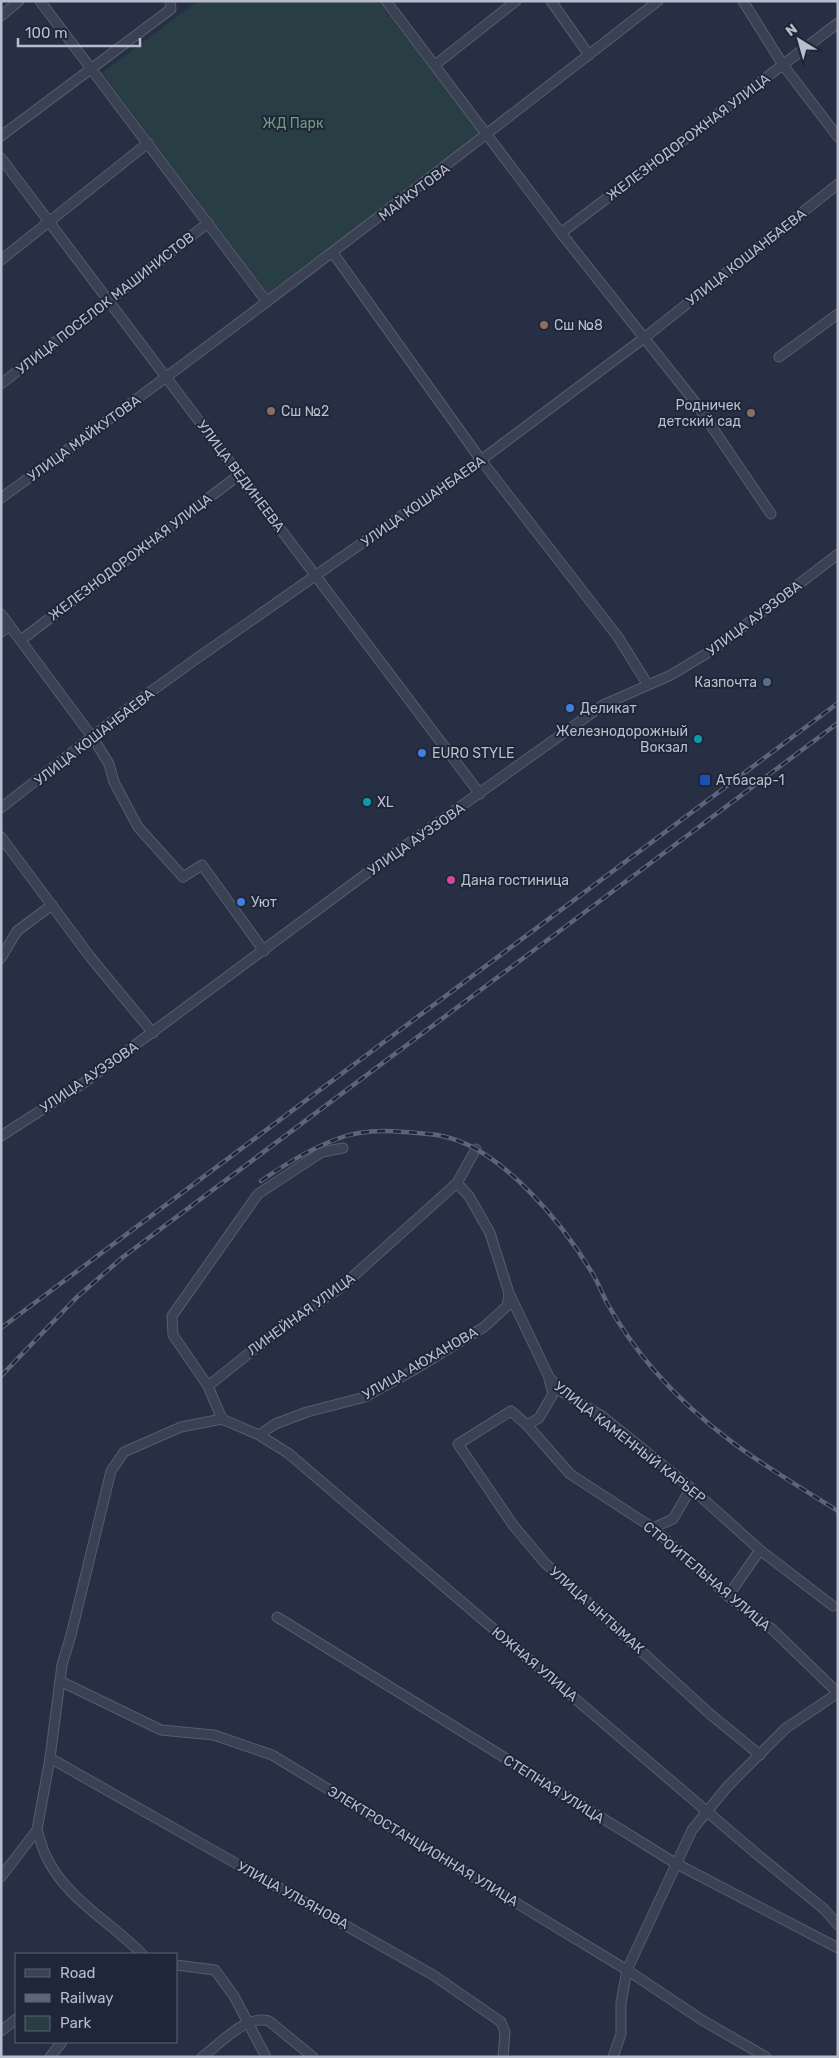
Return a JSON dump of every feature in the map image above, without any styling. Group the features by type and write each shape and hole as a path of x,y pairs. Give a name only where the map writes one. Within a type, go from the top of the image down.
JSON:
{"street":[{"path":"1,16 19,1"},
{"path":"40,1 267,302"},
{"path":"1,136 171,9 170,1"},
{"path":"387,1 561,233 694,402 772,514"},
{"path":"435,65 516,1"},
{"path":"551,1 589,55"},
{"name":"МАЙКУТОВА","path":"167,378 487,136 658,1"},
{"path":"743,1 783,65 838,137"},
{"name":"ЖЕЛЕЗНОДОРОЖНАЯ УЛИЦА","path":"561,233 838,23"},
{"path":"1,260 148,143"},
{"name":"УЛИЦА ВЕДИНЕЕВА","path":"1,158 239,475 317,575 480,794"},
{"name":"УЛИЦА КОШАНБАЕВА","path":"1,808 196,659 481,460 644,338 838,184"},
{"name":"УЛИЦА ПОСЕЛОК МАШИНИСТОВ","path":"1,384 208,223"},
{"path":"334,252 481,460 618,636 648,685"},
{"path":"779,357 838,314"},
{"name":"УЛИЦА МАЙКУТОВА","path":"1,498 167,378"},
{"name":"ЖЕЛЕЗНОДОРОЖНАЯ УЛИЦА","path":"20,640 239,475"},
{"name":"УЛИЦА АУЭЗОВА","path":"1,1136 85,1082 378,865 603,705 671,676 714,649 838,554"},
{"path":"1,614 93,738 109,764 114,782 138,827 184,877 202,865 264,951"},
{"path":"1,632 10,626"},
{"path":"1,837 91,958 153,1033"},
{"path":"1,958 17,931 52,905"},
{"path":"1,1877 37,1830 50,1758 62,1665 71,1636 111,1471 124,1452 181,1427 222,1418 208,1386 173,1335 172,1316 258,1194 322,1152 343,1148"},
{"name":"ЛИНЕЙНАЯ УЛИЦА","path":"208,1386 286,1324 340,1289 457,1183 476,1149"},
{"name":"УЛИЦА КАМЕННЫЙ КАРЬЕР","path":"457,1183 469,1196 490,1233 509,1293 549,1377 562,1392 602,1416 690,1488 760,1550 833,1606"},
{"name":"УЛИЦА АЮХАНОВА","path":"259,1435 275,1424 307,1412 365,1397 412,1371 484,1327 507,1306 509,1293"},
{"path":"527,1425 538,1418 553,1394 549,1377"},
{"name":"СТРОИТЕЛЬНАЯ УЛИЦА","path":"458,1444 511,1411 527,1425 570,1474 653,1528 728,1596 773,1630 838,1693"},
{"name":"ЮЖНАЯ УЛИЦА","path":"222,1418 259,1435 288,1453 759,1856 824,1909 838,1925"},
{"name":"УЛИЦА ЫНТЫМАК","path":"458,1444 513,1525 544,1562 710,1714 760,1755"},
{"path":"653,1528 673,1519 690,1488"},
{"path":"728,1596 760,1550"},
{"name":"СТЕПНАЯ УЛИЦА","path":"277,1617 675,1863 838,1948"},
{"name":"ЭЛЕКТРОСТАНЦИОННАЯ УЛИЦА","path":"60,1681 161,1730 214,1735 272,1755 627,1970 702,2020 766,2057"},
{"path":"613,2057 621,2034 621,2003 627,1970 675,1863 692,1830 727,1787 786,1728 838,1693"},
{"name":"УЛИЦА УЛЬЯНОВА","path":"50,1758 433,1975 501,2022 505,2032 503,2057"},
{"path":"37,1830 46,1857 62,1881 90,1909 128,1939 141,1953"},
{"path":"178,1965 215,1970 234,1996 266,2057"},
{"path":"202,2057 247,2023 261,2018 269,2021 313,2057"},
{"path":"1,2031 15,2020"},
{"path":"50,2057 61,2043"}],"green space":[{"name":"ЖД Парк","path":"198,1 378,1 480,132 269,295 102,73"}],"railway":[{"path":"1,1328 838,703"},
{"path":"1,1376 77,1297 123,1257 838,723"},
{"path":"261,1181 307,1152 353,1134 378,1131 423,1133 465,1143 509,1172 549,1212 594,1276 607,1303 628,1337 674,1392 695,1412 740,1448 838,1511"}],"place":[{"name":"Сш №8","path":"544,325"},
{"name":"Сш №2","path":"271,411"},
{"name":"Родничек детский сад","path":"751,413"},
{"name":"Казпочта","path":"767,682"},
{"name":"Деликат","path":"570,708"},
{"name":"Железнодорожный Вокзал","path":"698,739"},
{"name":"EURO STYLE","path":"422,753"},
{"name":"Атбасар-1","path":"705,780"},
{"name":"XL","path":"367,802"},
{"name":"Дана гостиница","path":"451,880"},
{"name":"Уют","path":"241,902"}]}
